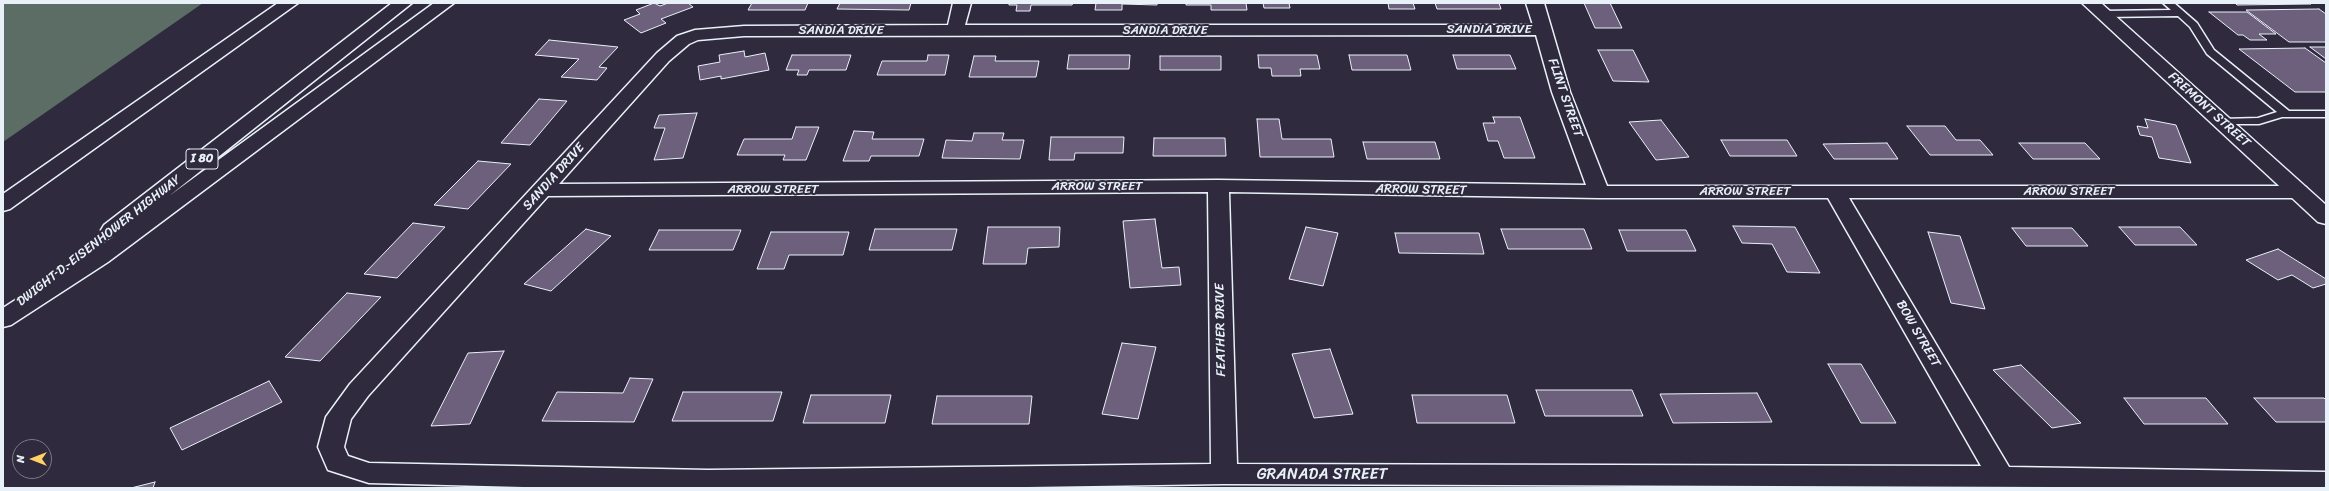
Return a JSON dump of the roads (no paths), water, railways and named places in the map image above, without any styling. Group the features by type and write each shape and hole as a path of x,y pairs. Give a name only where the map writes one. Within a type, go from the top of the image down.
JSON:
{"main road":[{"path":"3,204 289,3"},
{"name":"DWIGHT D. EISENHOWER HIGHWAY","path":"3,318 403,3"},
{"path":"3,318 100,257 445,3"},
{"path":"955,31 962,3"},
{"name":"FLINT STREET","path":"1535,3 1561,92 1599,192"},
{"name":"FREMONT STREET","path":"2097,8 2326,217"},
{"name":"SANDIA DRIVE","path":"331,447 338,417 359,390 663,57 683,40 695,35 744,31 1543,30"},
{"name":"ARROW STREET","path":"542,190 1218,186 1599,192 2300,192"},
{"name":"FEATHER DRIVE","path":"1218,186 1224,474"},
{"name":"BOW STREET","path":"1835,192 2001,477"},
{"name":"GRANADA STREET","path":"331,447 337,463 369,473 707,485 1224,474 2001,477 2326,483"}],"lane":[{"path":"2168,3 2194,26 2210,52 2286,114"},
{"path":"2097,8 2180,13"},
{"path":"2222,122 2259,121 2286,114 2326,114"}]}
